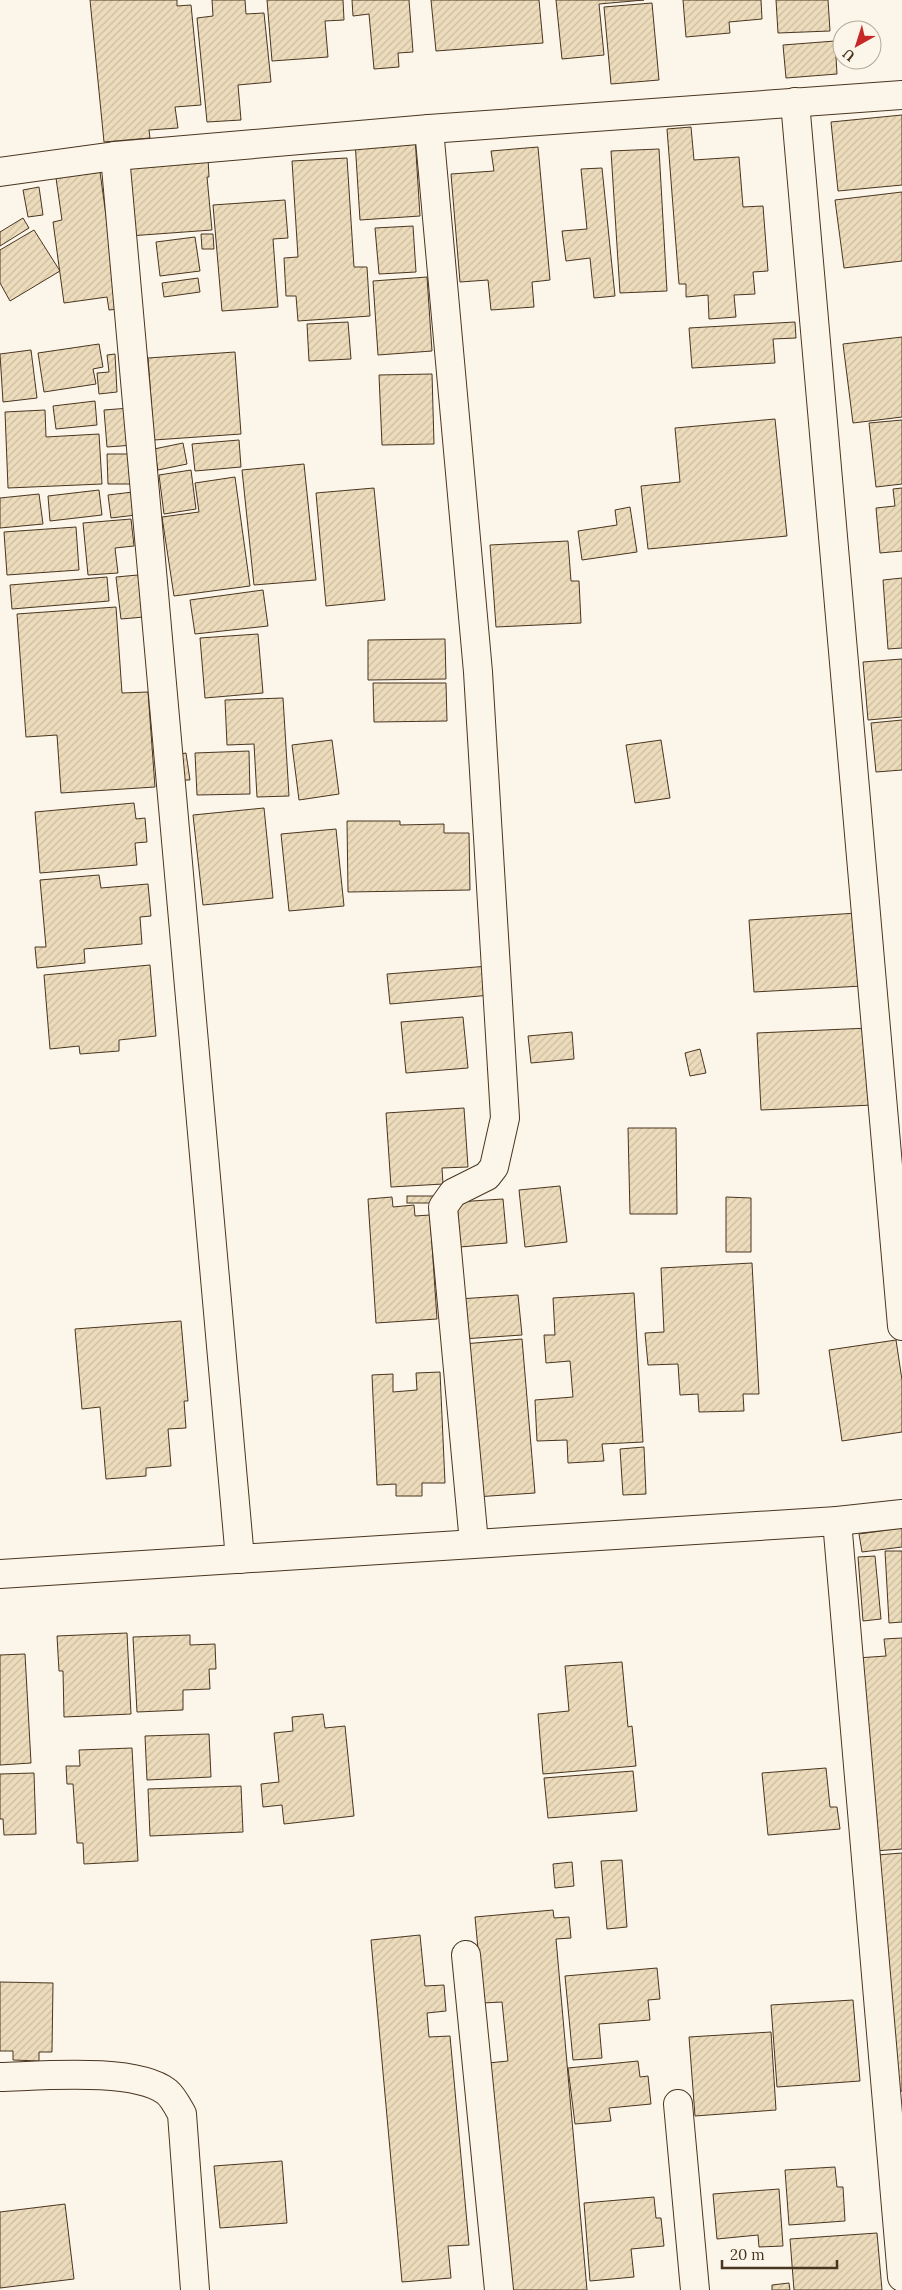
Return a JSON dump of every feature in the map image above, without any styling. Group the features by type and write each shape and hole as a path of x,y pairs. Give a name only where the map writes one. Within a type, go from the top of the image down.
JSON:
{"street":[{"path":"0,172 116,156 429,129 902,95"},
{"path":"795,102 902,1326"},
{"path":"429,129 478,672 505,1118 494,1167 487,1176 453,1193 443,1207 474,1543"},
{"path":"116,156 240,1559"},
{"path":"0,1574 837,1521 902,1514"},
{"path":"837,1521 902,2277"},
{"path":"466,1955 499,2290"},
{"path":"0,2077 117,2076 144,2082 167,2092 182,2114 195,2290"},
{"path":"678,2104 695,2290"}],"building":[{"path":"90,0 177,0 177,6 191,5 201,105 175,107 178,128 149,130 150,138 104,142"},
{"path":"212,0 245,0 246,14 264,13 271,82 238,85 241,120 207,122 197,18 213,16"},
{"path":"267,0 343,0 344,20 325,21 328,57 272,61"},
{"path":"352,0 409,0 413,52 398,53 399,67 374,69 369,14 353,16"},
{"path":"431,0 539,0 543,43 436,51"},
{"path":"556,0 644,0 599,4 604,55 562,59"},
{"path":"683,0 761,0 762,19 729,22 730,33 686,37"},
{"path":"776,0 828,0 830,31 778,33"},
{"path":"652,3 659,80 611,84 604,7"},
{"path":"832,41 832,70 837,70 837,74 786,78 783,45"},
{"path":"902,115 902,185 838,191 831,122"},
{"path":"691,127 694,160 739,157 743,207 763,206 768,271 753,272 755,294 734,295 736,317 709,319 708,295 686,297 686,284 679,284 667,129"},
{"path":"415,137 420,216 360,220 355,141"},
{"path":"538,147 550,280 532,282 534,307 491,310 488,280 460,282 451,174 494,171 491,151"},
{"path":"659,149 667,291 620,293 611,151"},
{"path":"208,158 209,177 207,177 212,230 129,236 123,163"},
{"path":"347,158 354,267 367,267 370,316 298,321 296,296 286,296 284,258 298,257 292,161"},
{"path":"602,168 615,296 594,298 590,258 566,261 562,231 587,229 581,169"},
{"path":"100,172 119,309 109,310 107,297 64,303 53,222 62,220 56,178"},
{"path":"39,187 43,215 28,217 23,190"},
{"path":"902,192 902,261 844,268 835,200"},
{"path":"285,200 288,238 273,239 278,307 222,311 213,205"},
{"path":"23,218 29,228 0,246 0,232"},
{"path":"413,226 416,272 379,274 375,228"},
{"path":"34,230 60,271 10,301 0,283 0,250"},
{"path":"201,234 213,234 214,249 202,249"},
{"path":"195,237 200,271 160,276 156,242"},
{"path":"427,277 432,351 378,355 373,281"},
{"path":"198,278 200,292 164,297 162,283"},
{"path":"348,322 351,359 309,361 307,324"},
{"path":"795,322 796,338 773,339 775,363 692,368 689,328"},
{"path":"902,337 902,417 853,423 843,344"},
{"path":"99,344 103,367 93,369 96,384 44,392 38,353"},
{"path":"31,350 37,398 3,402 0,354"},
{"path":"235,352 241,434 154,440 148,358"},
{"path":"115,354 117,392 99,394 97,373 109,372 107,355"},
{"path":"432,374 434,444 382,445 379,375"},
{"path":"95,401 97,425 56,429 53,406"},
{"path":"130,408 134,445 107,447 104,410"},
{"path":"45,410 46,437 99,434 102,484 8,488 5,412"},
{"path":"775,419 787,536 648,549 641,486 680,482 675,428"},
{"path":"902,420 902,484 876,487 869,423"},
{"path":"239,440 241,467 195,471 192,444"},
{"path":"183,443 187,464 158,470 154,449"},
{"path":"107,454 134,454 135,484 108,484"},
{"path":"304,464 316,580 254,585 242,470"},
{"path":"191,470 196,509 164,514 159,475"},
{"path":"235,477 250,586 174,596 162,517 199,512 195,483"},
{"path":"374,488 385,600 326,606 316,493"},
{"path":"902,488 902,551 880,553 876,508 895,506 893,489"},
{"path":"99,490 102,515 50,521 48,496"},
{"path":"133,492 136,515 111,518 108,495"},
{"path":"39,494 43,524 0,528 0,498"},
{"path":"630,507 637,552 582,560 578,531 617,525 615,510"},
{"path":"131,519 134,546 115,548 118,573 88,575 83,523"},
{"path":"76,527 79,570 7,575 4,532"},
{"path":"568,541 571,581 579,581 581,623 496,627 490,545"},
{"path":"138,575 144,617 121,619 116,577"},
{"path":"107,577 109,601 12,609 10,585"},
{"path":"902,578 902,648 888,649 883,580"},
{"path":"263,590 268,626 195,634 190,600"},
{"path":"116,607 122,693 148,692 155,787 61,793 57,735 26,737 17,614"},
{"path":"258,634 263,693 205,698 200,638"},
{"path":"445,639 446,679 368,680 368,640"},
{"path":"902,659 902,717 868,720 863,662"},
{"path":"373,683 446,683 447,721 374,722"},
{"path":"283,698 289,796 257,797 254,744 227,745 225,700"},
{"path":"902,720 902,770 876,772 871,723"},
{"path":"332,740 339,794 299,800 292,745"},
{"path":"661,740 670,798 635,803 626,745"},
{"path":"249,751 250,794 197,795 195,753"},
{"path":"186,753 190,780 183,780 180,754"},
{"path":"134,803 136,819 145,818 147,842 135,843 137,865 40,873 35,812"},
{"path":"264,808 273,898 203,905 193,815"},
{"path":"347,821 400,821 400,825 444,824 444,833 469,833 470,890 348,892"},
{"path":"336,829 344,906 289,911 281,834"},
{"path":"99,875 101,888 148,884 151,916 140,917 142,944 84,949 85,963 37,968 35,947 46,947 40,880"},
{"path":"857,913 862,986 754,992 749,920"},
{"path":"150,965 156,1036 119,1040 119,1051 80,1054 79,1046 50,1049 44,975"},
{"path":"489,966 491,995 390,1004 387,974"},
{"path":"463,1017 468,1068 406,1073 401,1022"},
{"path":"869,1028 873,1105 761,1110 757,1033"},
{"path":"572,1032 574,1059 531,1063 528,1036"},
{"path":"700,1049 706,1073 690,1076 685,1053"},
{"path":"464,1108 468,1167 442,1168 443,1184 391,1187 386,1113"},
{"path":"628,1128 676,1128 677,1214 630,1214"},
{"path":"560,1186 567,1242 525,1247 519,1190"},
{"path":"407,1196 433,1196 433,1203 407,1203"},
{"path":"392,1197 393,1207 414,1205 415,1216 430,1215 437,1319 376,1323 368,1199"},
{"path":"726,1197 751,1198 751,1252 726,1252"},
{"path":"503,1199 507,1243 460,1247 457,1202"},
{"path":"752,1263 759,1394 743,1394 744,1411 699,1412 698,1394 680,1395 678,1364 648,1365 645,1333 664,1332 661,1268"},
{"path":"634,1293 643,1442 602,1444 604,1461 568,1463 567,1440 537,1441 535,1400 573,1397 570,1361 546,1363 544,1335 555,1335 553,1298"},
{"path":"518,1295 522,1335 462,1339 459,1299"},
{"path":"181,1321 188,1401 184,1401 186,1428 168,1429 171,1466 146,1468 146,1476 106,1479 100,1407 82,1409 75,1329"},
{"path":"522,1339 535,1493 475,1497 463,1344"},
{"path":"896,1340 902,1380 902,1432 842,1441 829,1350"},
{"path":"440,1372 445,1483 422,1483 422,1496 396,1496 396,1484 377,1485 372,1375 393,1374 393,1392 417,1390 416,1373"},
{"path":"644,1447 646,1494 623,1495 620,1449"},
{"path":"902,1528 902,1547 862,1552 859,1534"},
{"path":"885,1551 902,1551 902,1622 889,1623"},
{"path":"875,1556 881,1619 863,1621 858,1557"},
{"path":"127,1633 131,1714 64,1717 63,1671 59,1671 57,1636"},
{"path":"190,1635 190,1645 215,1644 216,1669 209,1669 210,1689 183,1690 183,1710 137,1712 133,1637"},
{"path":"902,1638 902,1849 874,1851 857,1658 886,1656 884,1639"},
{"path":"25,1654 31,1763 0,1765 0,1655"},
{"path":"622,1662 628,1727 632,1726 636,1766 543,1774 538,1714 569,1711 565,1666"},
{"path":"323,1714 325,1728 345,1726 354,1816 284,1824 282,1805 263,1807 261,1784 279,1782 274,1733 293,1731 292,1717"},
{"path":"209,1734 211,1777 147,1780 145,1736"},
{"path":"132,1748 138,1861 84,1864 83,1843 77,1843 73,1784 67,1784 66,1766 80,1766 79,1750"},
{"path":"826,1768 830,1807 837,1807 840,1829 768,1835 762,1773"},
{"path":"633,1771 637,1811 548,1818 544,1778"},
{"path":"34,1773 36,1834 4,1835 3,1819 0,1819 0,1774"},
{"path":"241,1786 243,1832 150,1836 148,1789"},
{"path":"902,1853 902,2091 898,2092 877,1855"},
{"path":"622,1860 627,1927 607,1929 601,1861"},
{"path":"572,1862 574,1886 555,1888 553,1864"},
{"path":"553,1910 554,1918 569,1917 571,1938 556,1939 587,2290 508,2290 488,2063 508,2061 502,2002 483,2003 475,1917"},
{"path":"420,1935 425,1986 444,1985 446,2011 427,2013 429,2037 450,2036 469,2245 448,2246 451,2278 402,2282 371,1940"},
{"path":"657,1968 660,1999 648,2000 650,2020 599,2024 602,2058 573,2060 565,1976"},
{"path":"0,1982 53,1983 52,2052 39,2052 39,2061 13,2060 13,2051 0,2051"},
{"path":"853,2000 860,2081 777,2087 771,2005"},
{"path":"771,2032 776,2110 695,2116 689,2037"},
{"path":"638,2061 640,2077 648,2076 651,2104 609,2108 611,2121 575,2124 568,2068"},
{"path":"282,2161 287,2223 220,2228 214,2166"},
{"path":"835,2167 837,2187 843,2187 845,2221 789,2225 785,2170"},
{"path":"779,2189 783,2246 759,2247 758,2235 717,2239 713,2194"},
{"path":"654,2197 656,2218 661,2218 664,2246 631,2249 634,2277 590,2281 584,2203"},
{"path":"65,2204 74,2279 0,2288 0,2212"},
{"path":"877,2233 882,2290 794,2290 790,2239"},
{"path":"789,2283 790,2290 772,2290 772,2285"}]}
